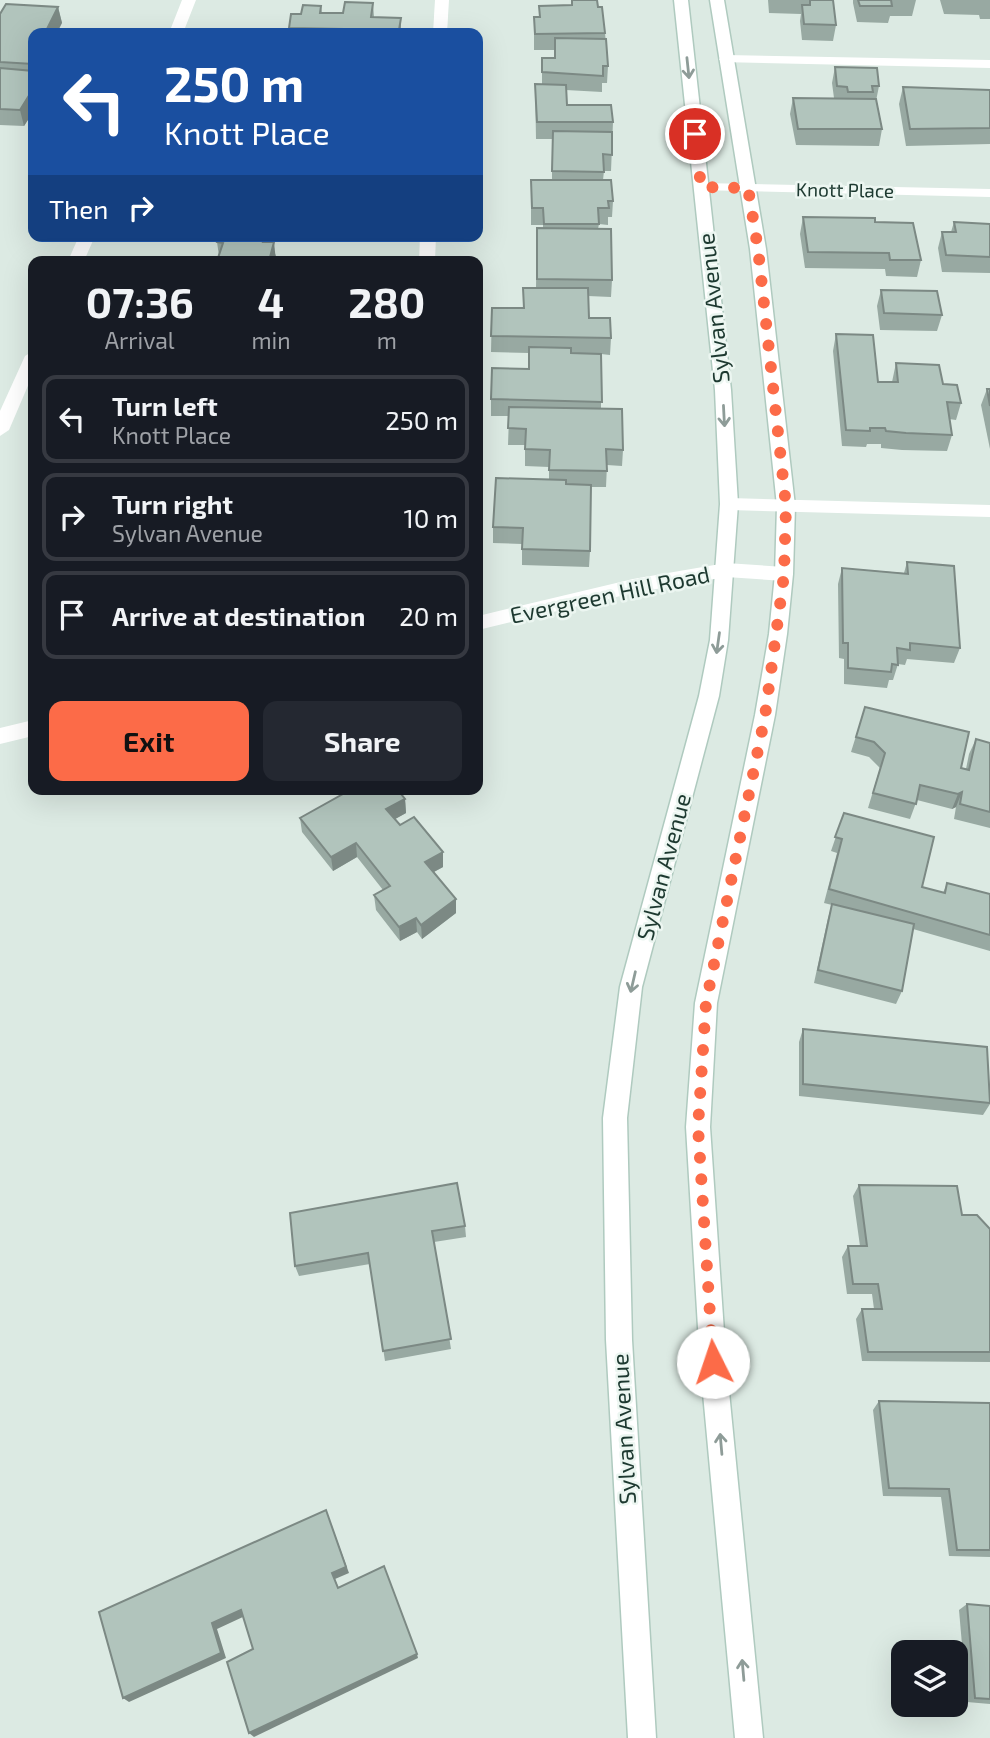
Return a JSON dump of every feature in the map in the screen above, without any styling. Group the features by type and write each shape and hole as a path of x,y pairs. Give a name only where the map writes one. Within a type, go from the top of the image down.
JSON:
{"main road":[{"path":"178,28 189,0"},
{"path":"440,28 442,0"},
{"name":"Sylvan Avenue","path":"642,1738 619,1340 615,1118 631,987 709,695 719,640 729,504 723,390 681,0"},
{"path":"718,0 758,249 786,506 784,575 765,716 706,1003 698,1127 713,1362 749,1738"},
{"path":"726,59 990,64"},
{"name":"Knott Place","path":"701,187 990,193"},
{"path":"0,430 28,367"},
{"path":"729,504 990,511"},
{"name":"Evergreen Hill Road","path":"483,622 633,586 726,570 784,575"},
{"path":"0,736 28,729"}],"building":[{"path":"572,0 597,0 598,7 602,7 605,33 535,34 534,17 540,17 539,6 572,5"},
{"path":"810,0 833,0 836,25 804,24 802,5 810,5"},
{"path":"858,0 891,0 892,6 860,6"},
{"path":"345,2 373,3 371,17 401,18 399,28 289,28 291,14 301,14 303,5 321,6 320,13 343,13"},
{"path":"6,4 58,7 48,28 28,28 28,64 0,62 0,14"},
{"path":"555,38 606,39 608,66 603,66 603,76 542,72 542,58 555,58"},
{"path":"835,67 877,68 879,86 872,86 873,92 848,92 847,87 837,86"},
{"path":"0,68 28,71 28,97 20,110 0,109"},
{"path":"535,84 566,85 567,105 611,105 613,122 537,122"},
{"path":"903,87 990,90 990,128 910,129"},
{"path":"793,98 876,99 882,129 798,129"},
{"path":"553,131 612,132 612,155 603,154 604,172 552,171"},
{"path":"531,180 611,180 613,201 608,201 609,208 598,208 599,224 544,224 543,208 532,208"},
{"path":"803,217 875,218 875,222 913,223 921,260 890,260 889,253 808,252"},
{"path":"954,222 990,224 990,257 946,255 942,232 956,232"},
{"path":"537,228 611,229 612,280 537,279"},
{"path":"217,242 274,242 270,256 219,256 223,243"},
{"path":"523,288 588,288 589,318 610,318 611,338 491,336 492,308 524,308"},
{"path":"881,290 937,291 942,315 884,313"},
{"path":"836,334 873,335 878,382 898,382 896,363 939,365 943,384 957,385 961,403 947,402 952,435 886,431 885,428 870,428 870,431 846,430"},
{"path":"529,347 571,348 571,353 601,354 602,402 491,399 492,368 529,369"},
{"path":"509,407 622,409 623,450 606,449 607,471 549,470 550,450 525,449 526,429 508,428"},
{"path":"496,478 566,480 566,484 591,485 590,551 522,549 523,528 493,527"},
{"path":"907,562 954,566 960,648 910,643 910,650 897,648 898,665 892,664 891,672 848,668 848,643 843,643 842,568 908,574"},
{"path":"865,707 969,732 961,768 969,770 976,739 990,743 990,812 960,804 962,792 958,794 920,785 916,804 873,793 885,753 874,742 856,737"},
{"path":"341,795 402,795 405,799 386,809 400,825 414,817 443,852 425,862 456,899 421,925 416,918 399,927 374,895 390,886 356,843 331,857 300,818"},
{"path":"844,813 934,837 922,887 945,893 947,883 990,894 990,935 829,889 842,839 835,837"},
{"path":"832,904 914,924 902,991 818,970"},
{"path":"803,1029 987,1047 990,1103 803,1084"},
{"path":"457,1183 465,1226 432,1231 451,1339 383,1351 368,1253 295,1266 290,1213"},
{"path":"859,1185 957,1186 962,1215 977,1215 990,1229 990,1352 868,1352 862,1309 882,1309 878,1284 853,1284 848,1246 867,1246"},
{"path":"879,1401 990,1403 990,1550 957,1550 949,1489 889,1488"},
{"path":"326,1510 346,1567 332,1573 338,1588 384,1566 417,1654 249,1733 227,1662 253,1649 241,1610 212,1623 221,1653 123,1698 99,1612"},
{"path":"967,1604 990,1606 990,1699 975,1698"}],"route":[{"path":"695,134 701,187 748,188 758,249 786,506 784,575 765,716 706,1003 698,1127 713,1362"}]}
